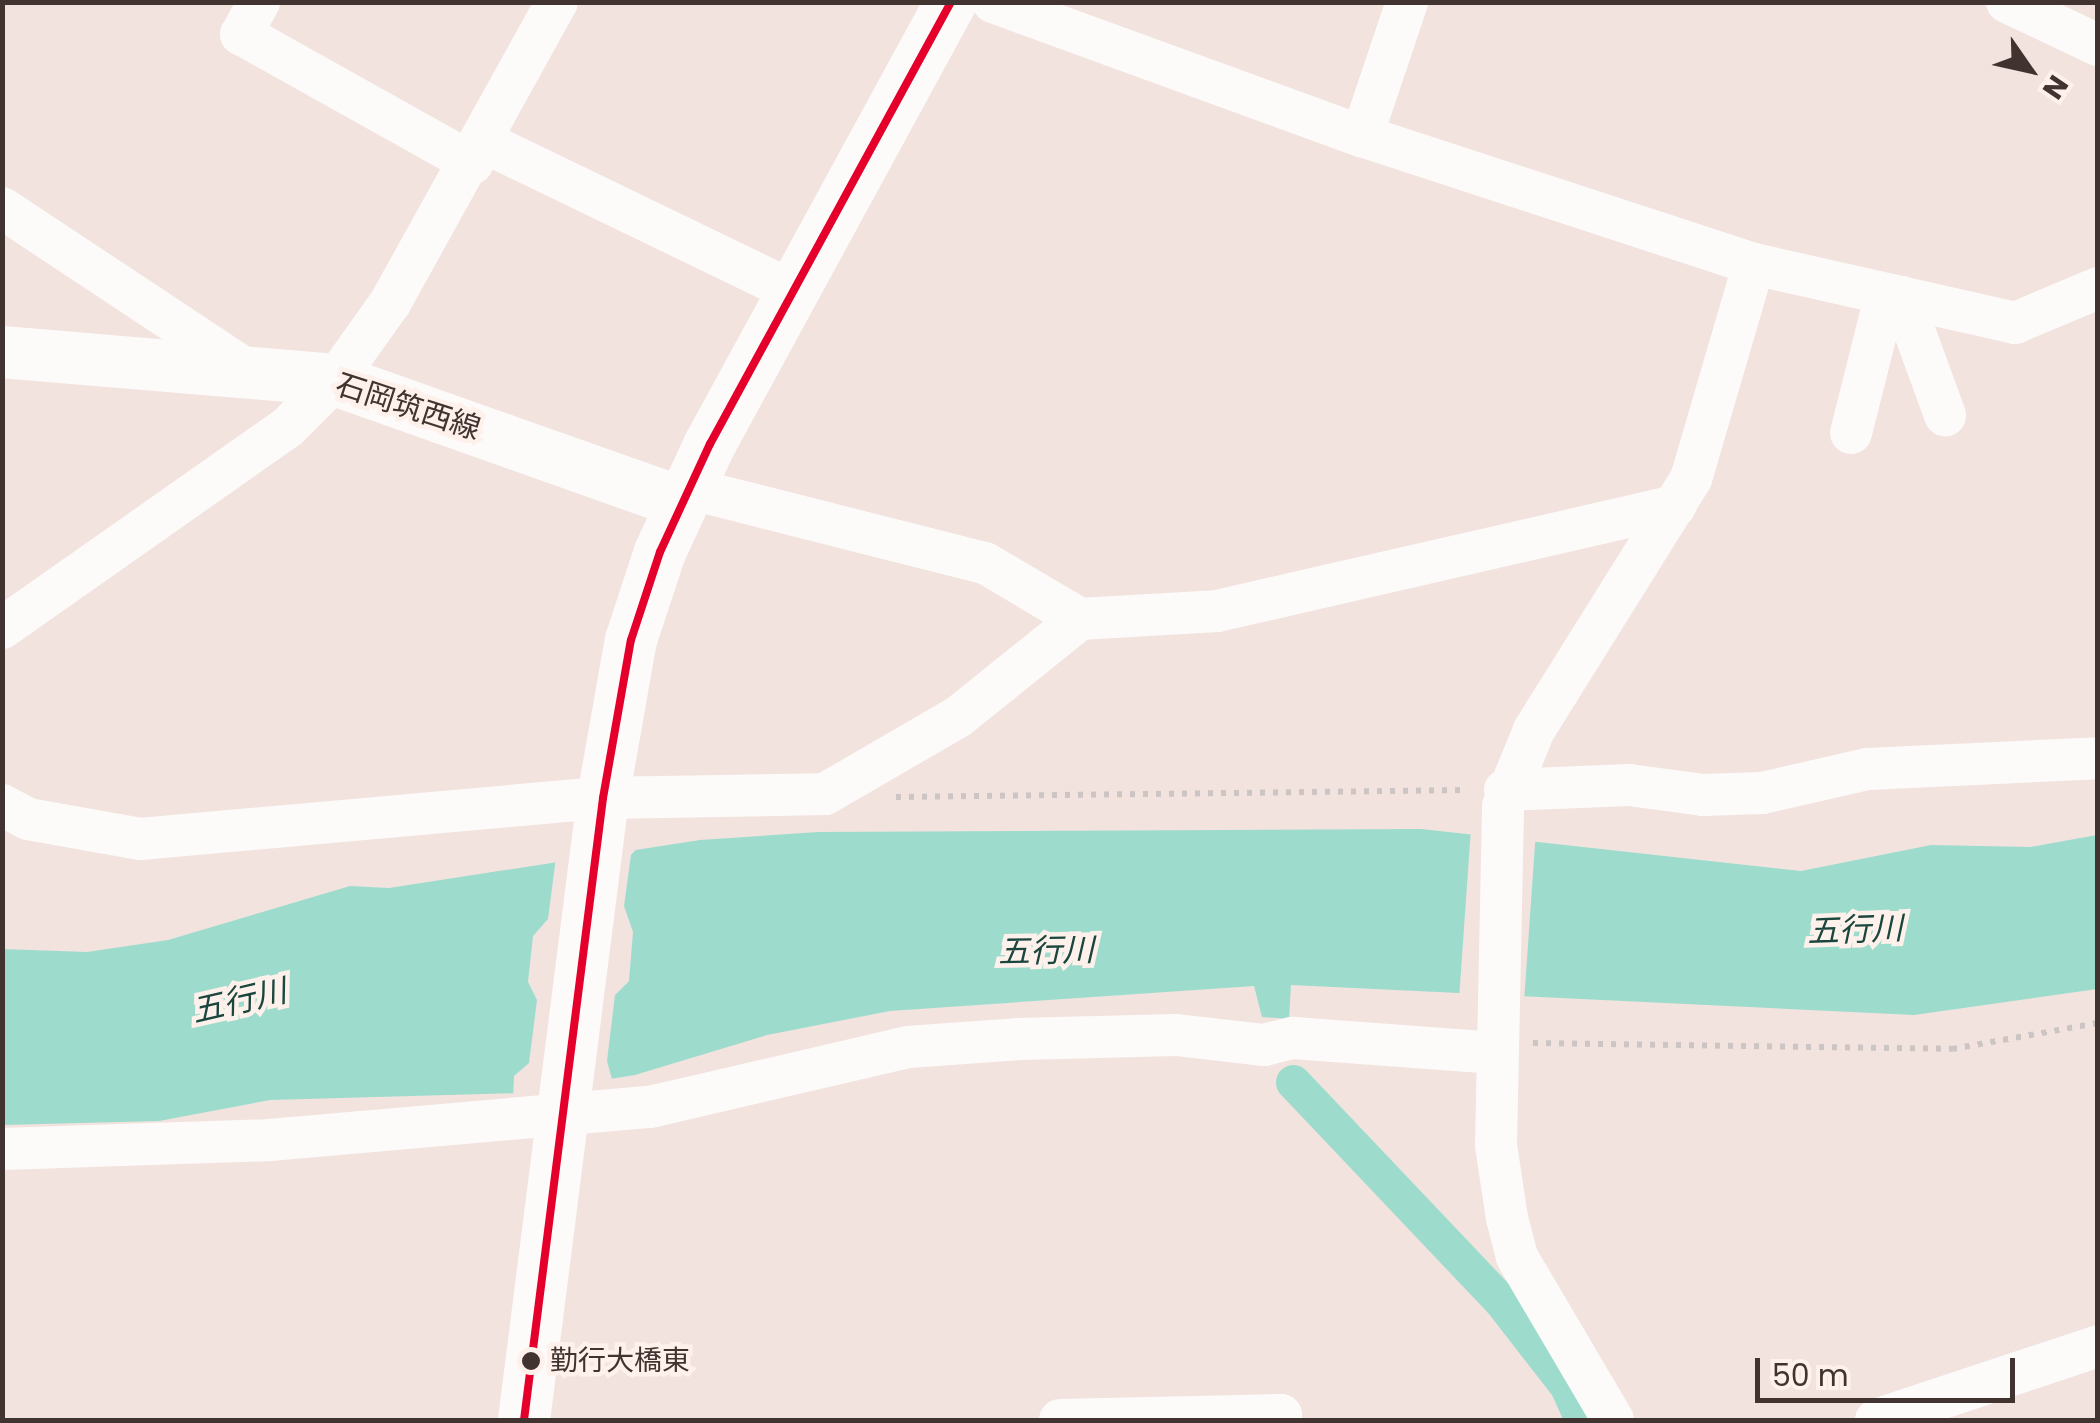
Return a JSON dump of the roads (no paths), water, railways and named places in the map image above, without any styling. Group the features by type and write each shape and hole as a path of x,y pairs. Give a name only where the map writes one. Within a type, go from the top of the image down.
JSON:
{"main road":[{"path":"524,1420 602,805 631,640 685,496 950,2"},
{"name":"石岡筑西線","path":"2,352 335,380 685,496"}],"street":[{"path":"259,2 241,34 478,153 796,292"},
{"path":"2,628 288,426 335,380 390,303 478,153 557,2"},
{"path":"993,2 1362,136 1754,264 2015,323 2098,288"},
{"path":"1362,136 1408,2"},
{"path":"2007,2 2098,45"},
{"path":"2,208 250,372"},
{"path":"1613,1420 1517,1257 1496,1145 1504,798 1534,730 1690,480 1754,264"},
{"path":"1894,296 1945,415"},
{"path":"1850,433 1894,296"},
{"path":"685,496 985,564 1080,619"},
{"path":"2,804 28,819 140,839 602,805 825,794 958,717 1080,619 1251,604 1675,506"},
{"path":"1504,798 1629,785 1703,795 1762,793 1868,769 2098,758"},
{"path":"2,1150 270,1140 562,1106 650,1107 908,1046 1020,1038 1176,1035 1264,1045 1292,1038 1497,1042"},
{"path":"1876,1420 2098,1346"},
{"path":"1060,1420 1280,1415 1280,1420"}],"water":[{"name":"五行川","path":"1421,829 1801,871 1931,845 2030,847 2097,835 2097,989 1914,1015 1291,985 1289,1019 1262,1017 1254,986 890,1011 767,1035 635,1075 523,1093 270,1100 159,1121 3,1125 2,949 87,952 168,940 350,886 389,888 700,840 818,832"}],"waterway":[{"path":"1293,1082 1501,1301 1567,1386 1582,1420"}],"place":[{"name":"勤行大橋東","path":"531,1361"}]}
